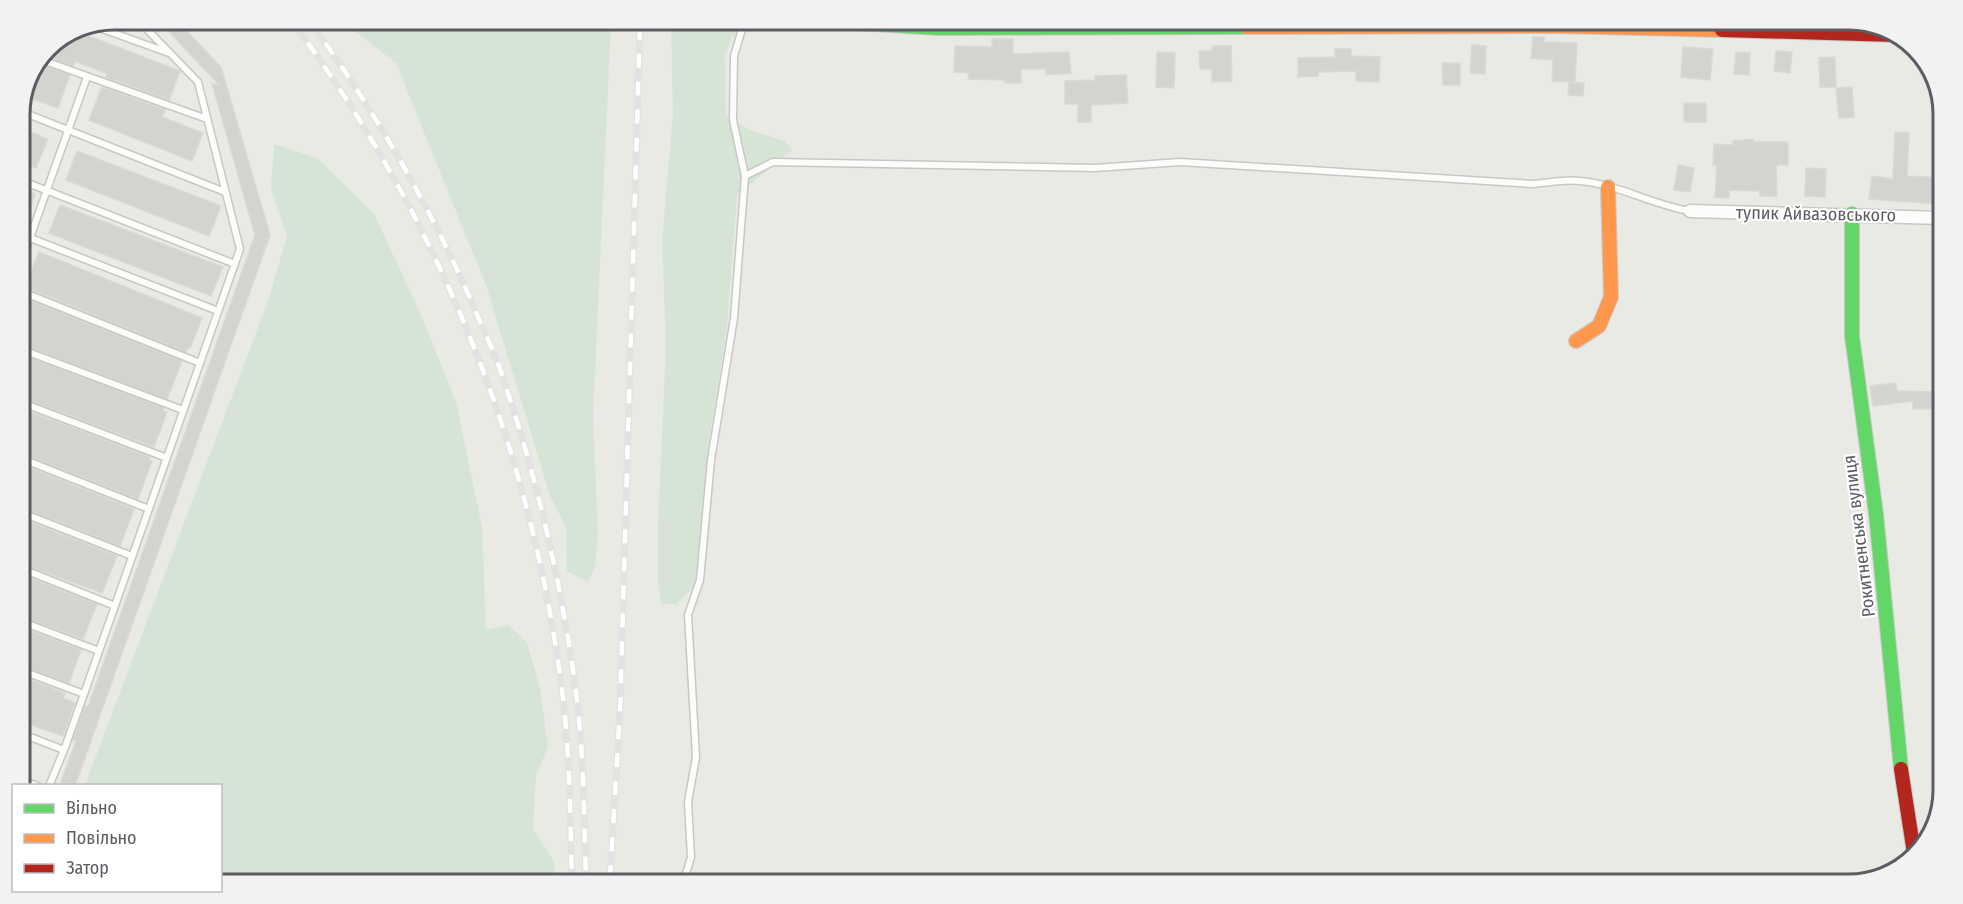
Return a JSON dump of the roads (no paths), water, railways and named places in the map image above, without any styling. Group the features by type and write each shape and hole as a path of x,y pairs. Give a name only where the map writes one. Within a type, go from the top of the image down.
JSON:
{"street":[{"path":"1708,30 1875,34"},
{"path":"1576,341 1599,326 1611,297 1608,187"},
{"name":"тупик Айвазовського","path":"1690,211 1933,218"},
{"name":"Рокитненська вулиця","path":"1852,214 1852,336 1876,514 1899,753 1913,844"}],"lane":[{"path":"51,784 240,249 198,82 148,30"},
{"path":"686,874 691,857 687,802 696,757 688,615 700,580 711,459 734,318 745,176 733,120 734,56 742,30"},
{"path":"107,31 172,55"},
{"path":"48,62 207,119"},
{"path":"87,77 66,130 30,238 218,311"},
{"path":"30,115 225,192"},
{"path":"745,176 773,162 1095,168 1180,162 1533,184 1580,180 1608,187 1668,208 1690,211"},
{"path":"30,184 235,264"},
{"path":"30,295 200,363"},
{"path":"30,353 183,410"},
{"path":"30,406 166,458"},
{"path":"30,462 149,509"},
{"path":"30,516 132,556"},
{"path":"30,572 115,606"},
{"path":"30,625 99,651"},
{"path":"30,674 84,694"},
{"path":"30,737 64,750"}],"railway":[{"path":"298,30 344,95 391,173 433,254 470,337 501,423 527,510 547,599 562,690 568,760 572,874"},
{"path":"316,30 379,125 441,236 492,349 514,412 547,534 571,658 581,745 586,874"},
{"path":"610,874 620,711 640,30"}]}
